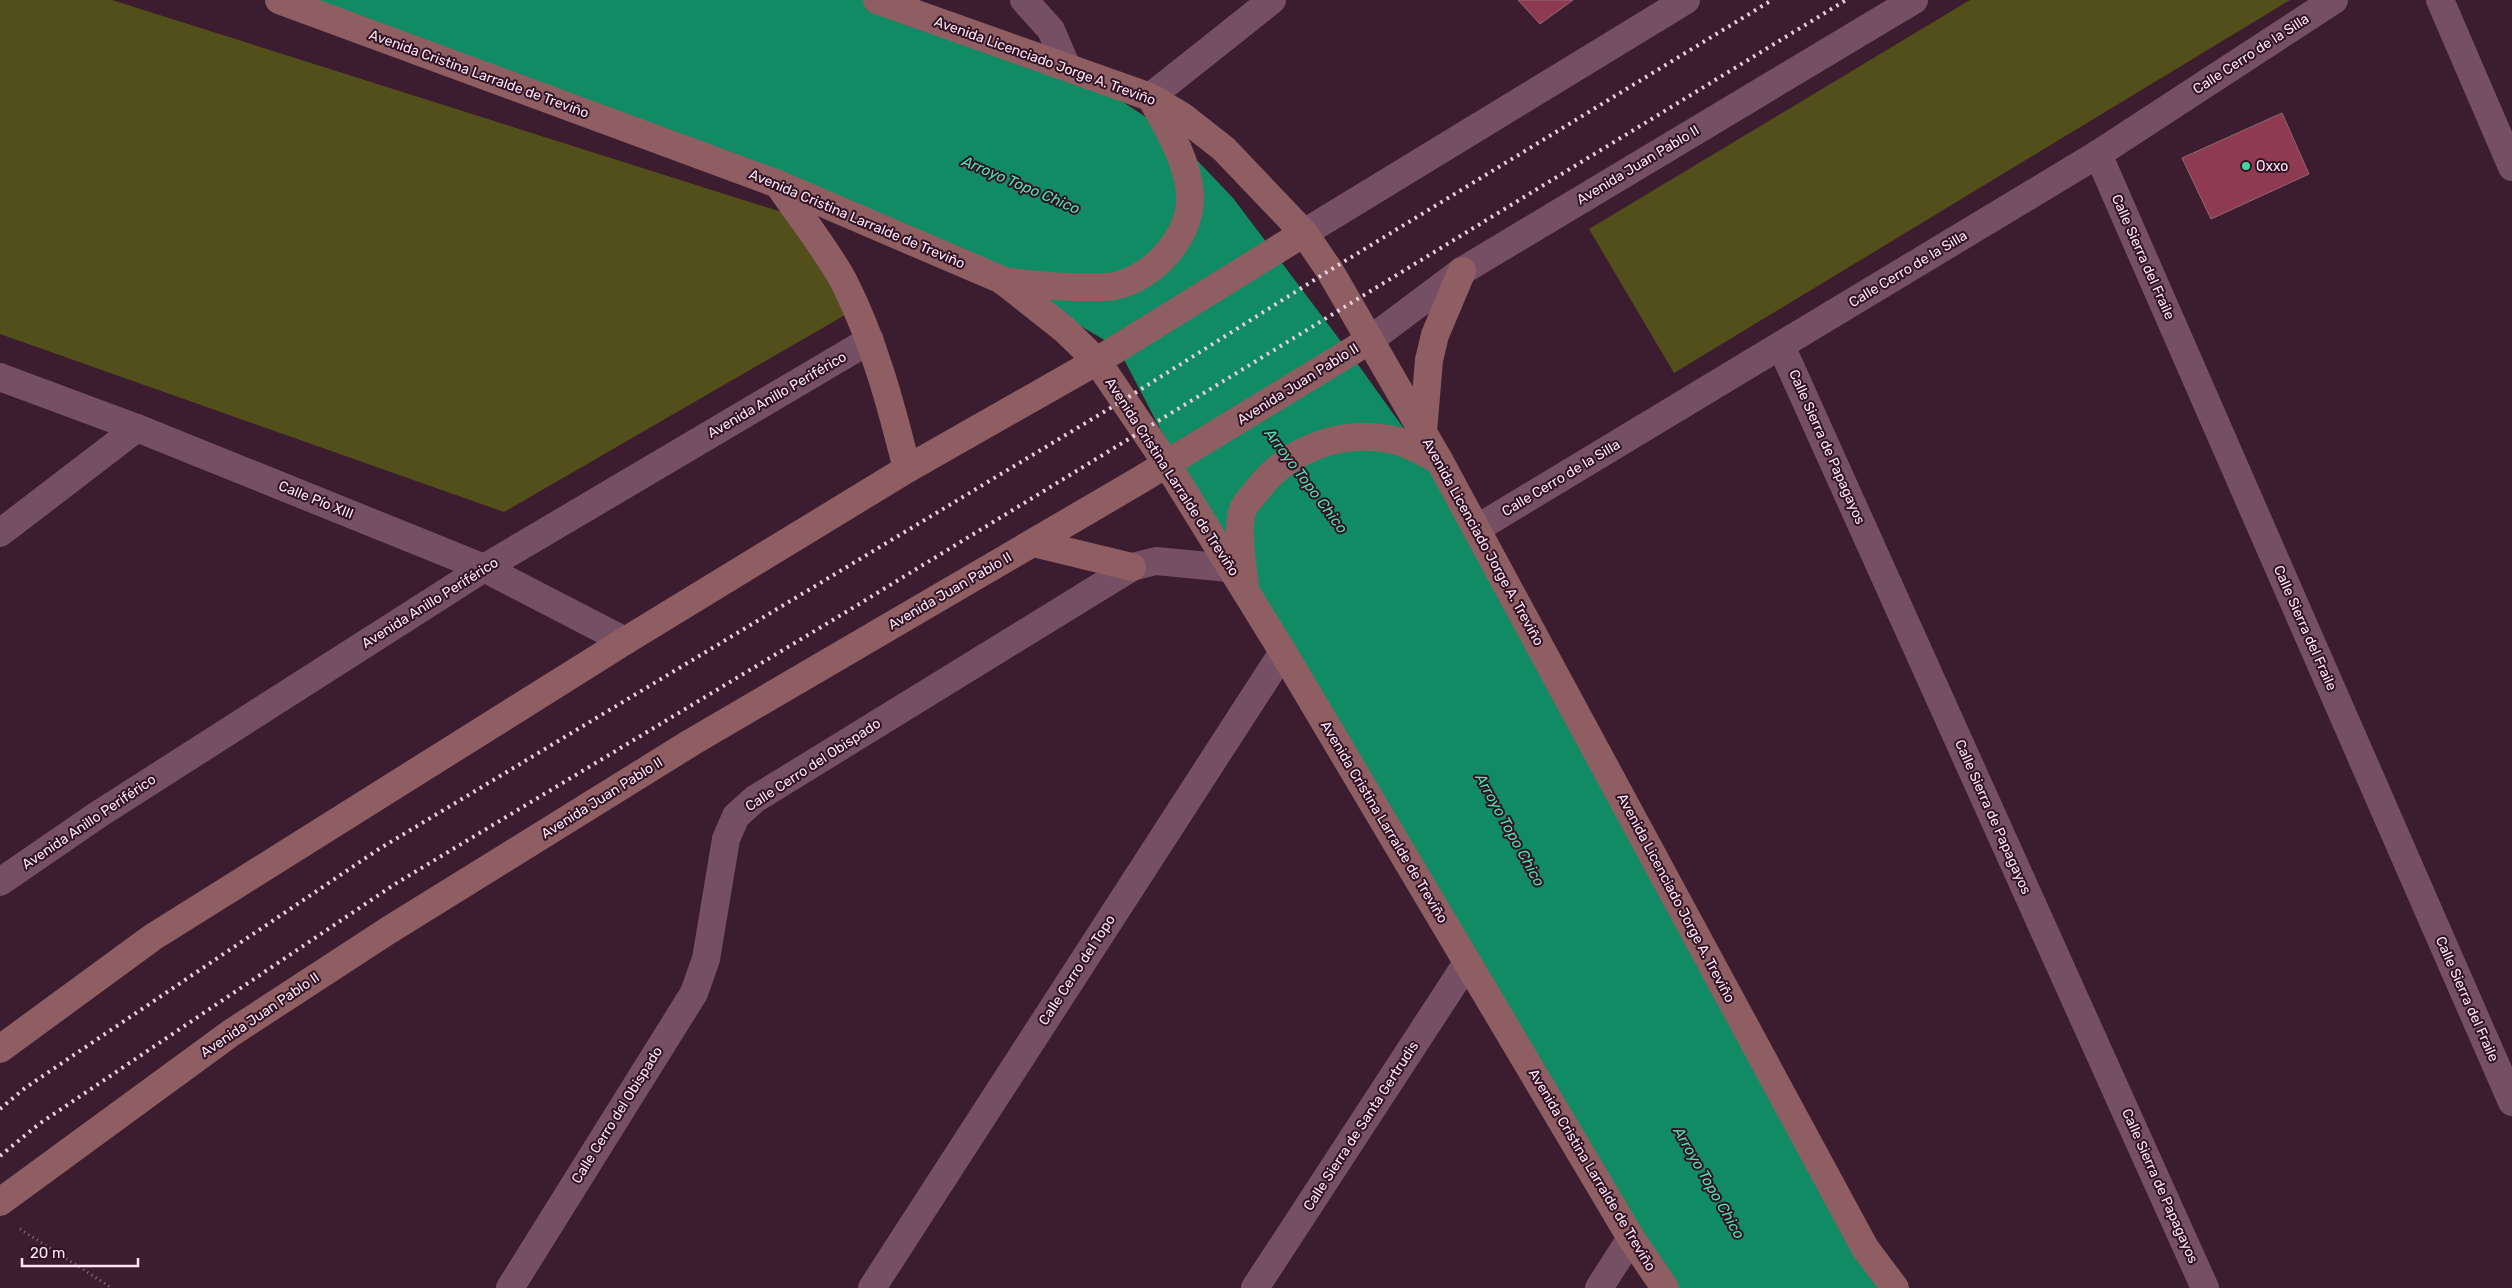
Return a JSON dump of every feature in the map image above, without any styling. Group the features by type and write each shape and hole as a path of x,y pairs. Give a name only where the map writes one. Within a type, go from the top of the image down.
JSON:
{"main road":[{"name":"Avenida Cristina Larralde de Treviño","path":"279,0 778,184 1002,280 1064,329 1108,355 1175,459 1229,568 1283,652 1631,1238 1665,1288"},
{"name":"Avenida Licenciado Jorge A. Treviño","path":"877,0 1066,65 1150,97 1182,116 1224,149 1295,239 1330,271 1359,346 1411,437 1438,460 1864,1248 1895,1288"},
{"path":"1002,280 1050,288 1113,286 1141,278 1164,258 1180,234 1186,219 1190,194 1172,134 1150,97"},
{"path":"778,184 843,280 870,340 893,412 907,469"},
{"path":"0,1049 153,937 625,641 907,469 1108,355 1295,239"},
{"path":"1246,593 1239,540 1243,508 1268,476 1298,454 1334,439 1368,436 1411,437 1435,335 1462,270"},
{"name":"Avenida Juan Pablo II","path":"0,1202 231,1033 389,930 692,742 1175,459 1359,346"},
{"path":"1033,543 1132,567"}],"street":[{"path":"1024,0 1051,30 1066,65"},
{"path":"1150,97 1272,0"},
{"path":"1295,239 1686,0"},
{"name":"Avenida Juan Pablo II","path":"1359,346 1462,270 1914,0"},
{"path":"2440,0 2512,167"},
{"name":"Calle Cerro de la Silla","path":"1476,529 2098,154 2330,1"},
{"name":"Calle Sierra del Fraile","path":"2098,154 2512,1102"},
{"name":"Avenida Anillo Periférico","path":"0,882 99,814 484,568 870,340"},
{"name":"Calle Sierra de Papagayos","path":"1781,346 2205,1288"},
{"name":"Calle Pío XIII","path":"0,377 137,428 484,568 625,641"},
{"path":"0,533 137,428"},
{"name":"Calle Cerro del Obispado","path":"510,1288 694,993 706,959 726,839 736,816 755,799 1132,567 1156,561 1229,568"},
{"name":"Calle Cerro del Topo","path":"872,1288 1283,652"},
{"name":"Calle Sierra de Santa Gertrudis","path":"1255,1288 1467,963"},
{"path":"1599,1288 1631,1238"}],"path":[{"path":"16,1227 112,1288"}],"shaded area":[{"path":"0,0 112,0 794,216 845,315 504,512 0,334"},
{"path":"1970,0 2290,0 1674,373 1589,229"}],"water":[{"name":"Arroyo Topo Chico","path":"279,0 877,0 1066,65 1172,134 1233,198 1349,352 1476,529 1895,1288 1665,1288 1246,593 1118,348 1002,280"}],"building":[{"path":"1518,0 1573,0 1540,24"},
{"name":"Oxxo","path":"2282,113 2309,174 2211,219 2182,158"}],"railway":[{"path":"0,1109 25,1088 379,849 1127,398 1327,272 1772,0"},
{"path":"0,1156 39,1124 395,884 851,609 1846,0"}],"place":[{"name":"Oxxo","path":"2246,166"}]}
